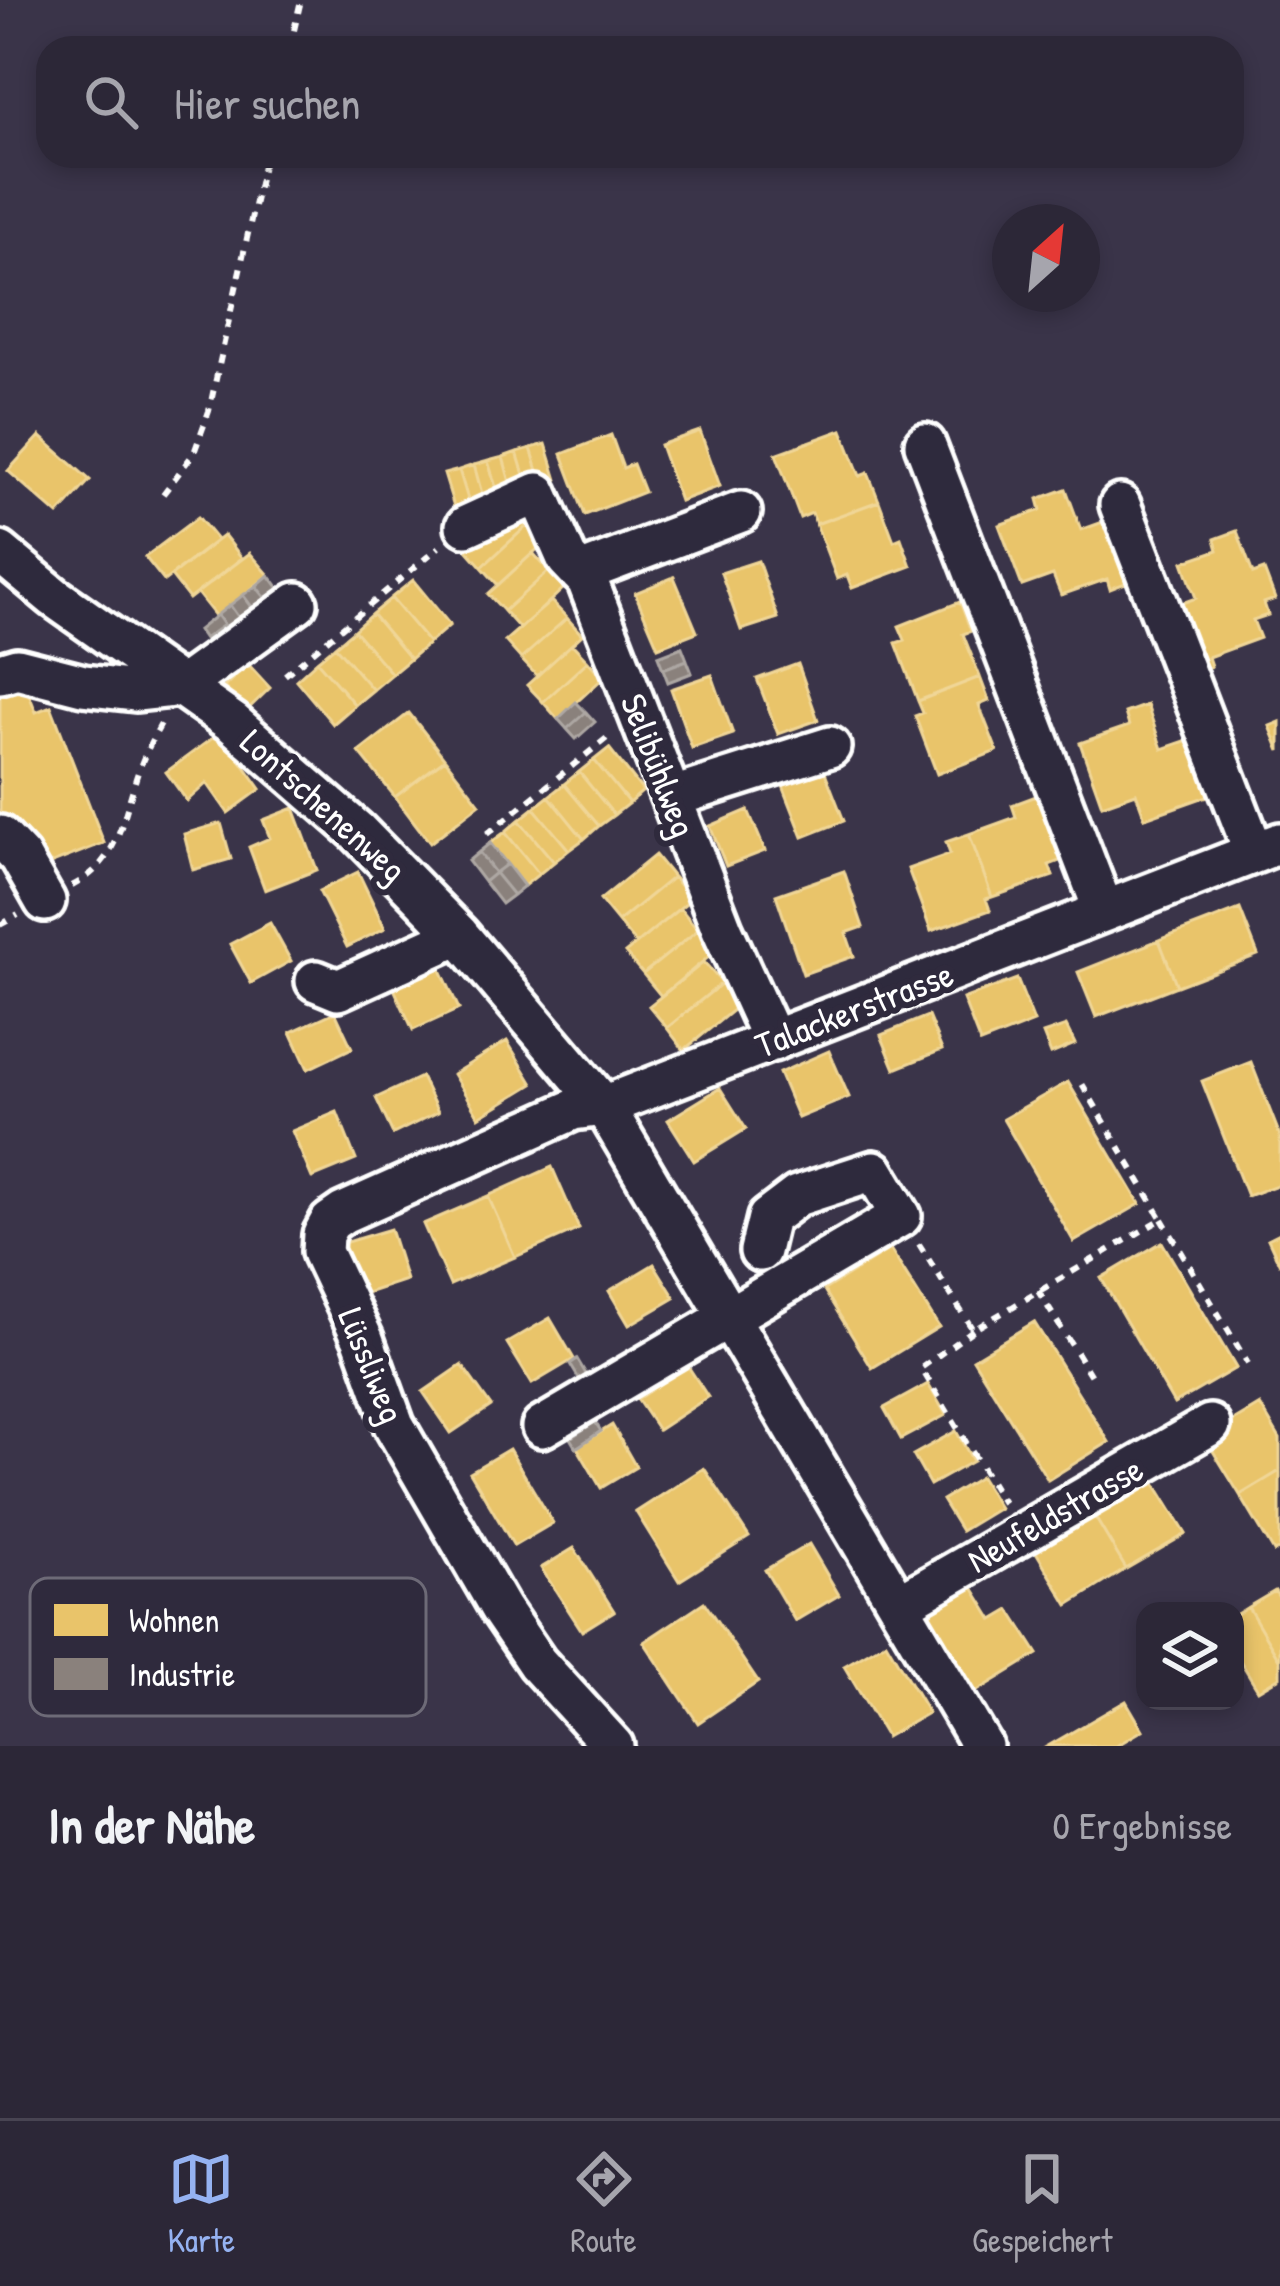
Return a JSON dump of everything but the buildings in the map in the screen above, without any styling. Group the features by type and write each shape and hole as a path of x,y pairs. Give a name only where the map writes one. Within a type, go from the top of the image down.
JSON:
{"street":[{"path":"925,444 1105,911"},
{"name":"Selibühlweg","path":"466,526 538,493 567,559 587,580 722,929 773,1041"},
{"name":"Talackerstrasse","path":"604,1106 1267,848 1120,506"},
{"path":"580,573 741,512"},
{"name":"Lontschenenweg","path":"0,552 54,597 233,723 326,802 459,935 604,1106"},
{"path":"0,673 16,668 83,685 136,691 182,686 297,603"},
{"path":"673,797 830,747"},
{"path":"0,836 20,857 45,901"},
{"path":"336,998 459,935"},
{"path":"604,1106 982,1746"},
{"name":"Lüssliweg","path":"604,1106 573,1110 343,1213 323,1235 322,1252 363,1339 394,1425 501,1610 561,1692 614,1746"},
{"path":"542,1427 901,1216 874,1171 797,1196 768,1218 760,1251"},
{"name":"Neufeldstrasse","path":"900,1604 1210,1424"}],"path":[{"path":"293,36 301,0"},
{"path":"163,494 194,453 209,411 262,168"},
{"path":"285,675 466,526"},
{"path":"0,925 97,870 110,854 127,817 147,750 182,686"},
{"path":"487,834 638,713"},
{"path":"1081,1082 1248,1364"},
{"path":"901,1216 973,1330"},
{"path":"1003,1503 921,1368 973,1330 1162,1219"},
{"path":"1038,1292 1090,1376"}]}
